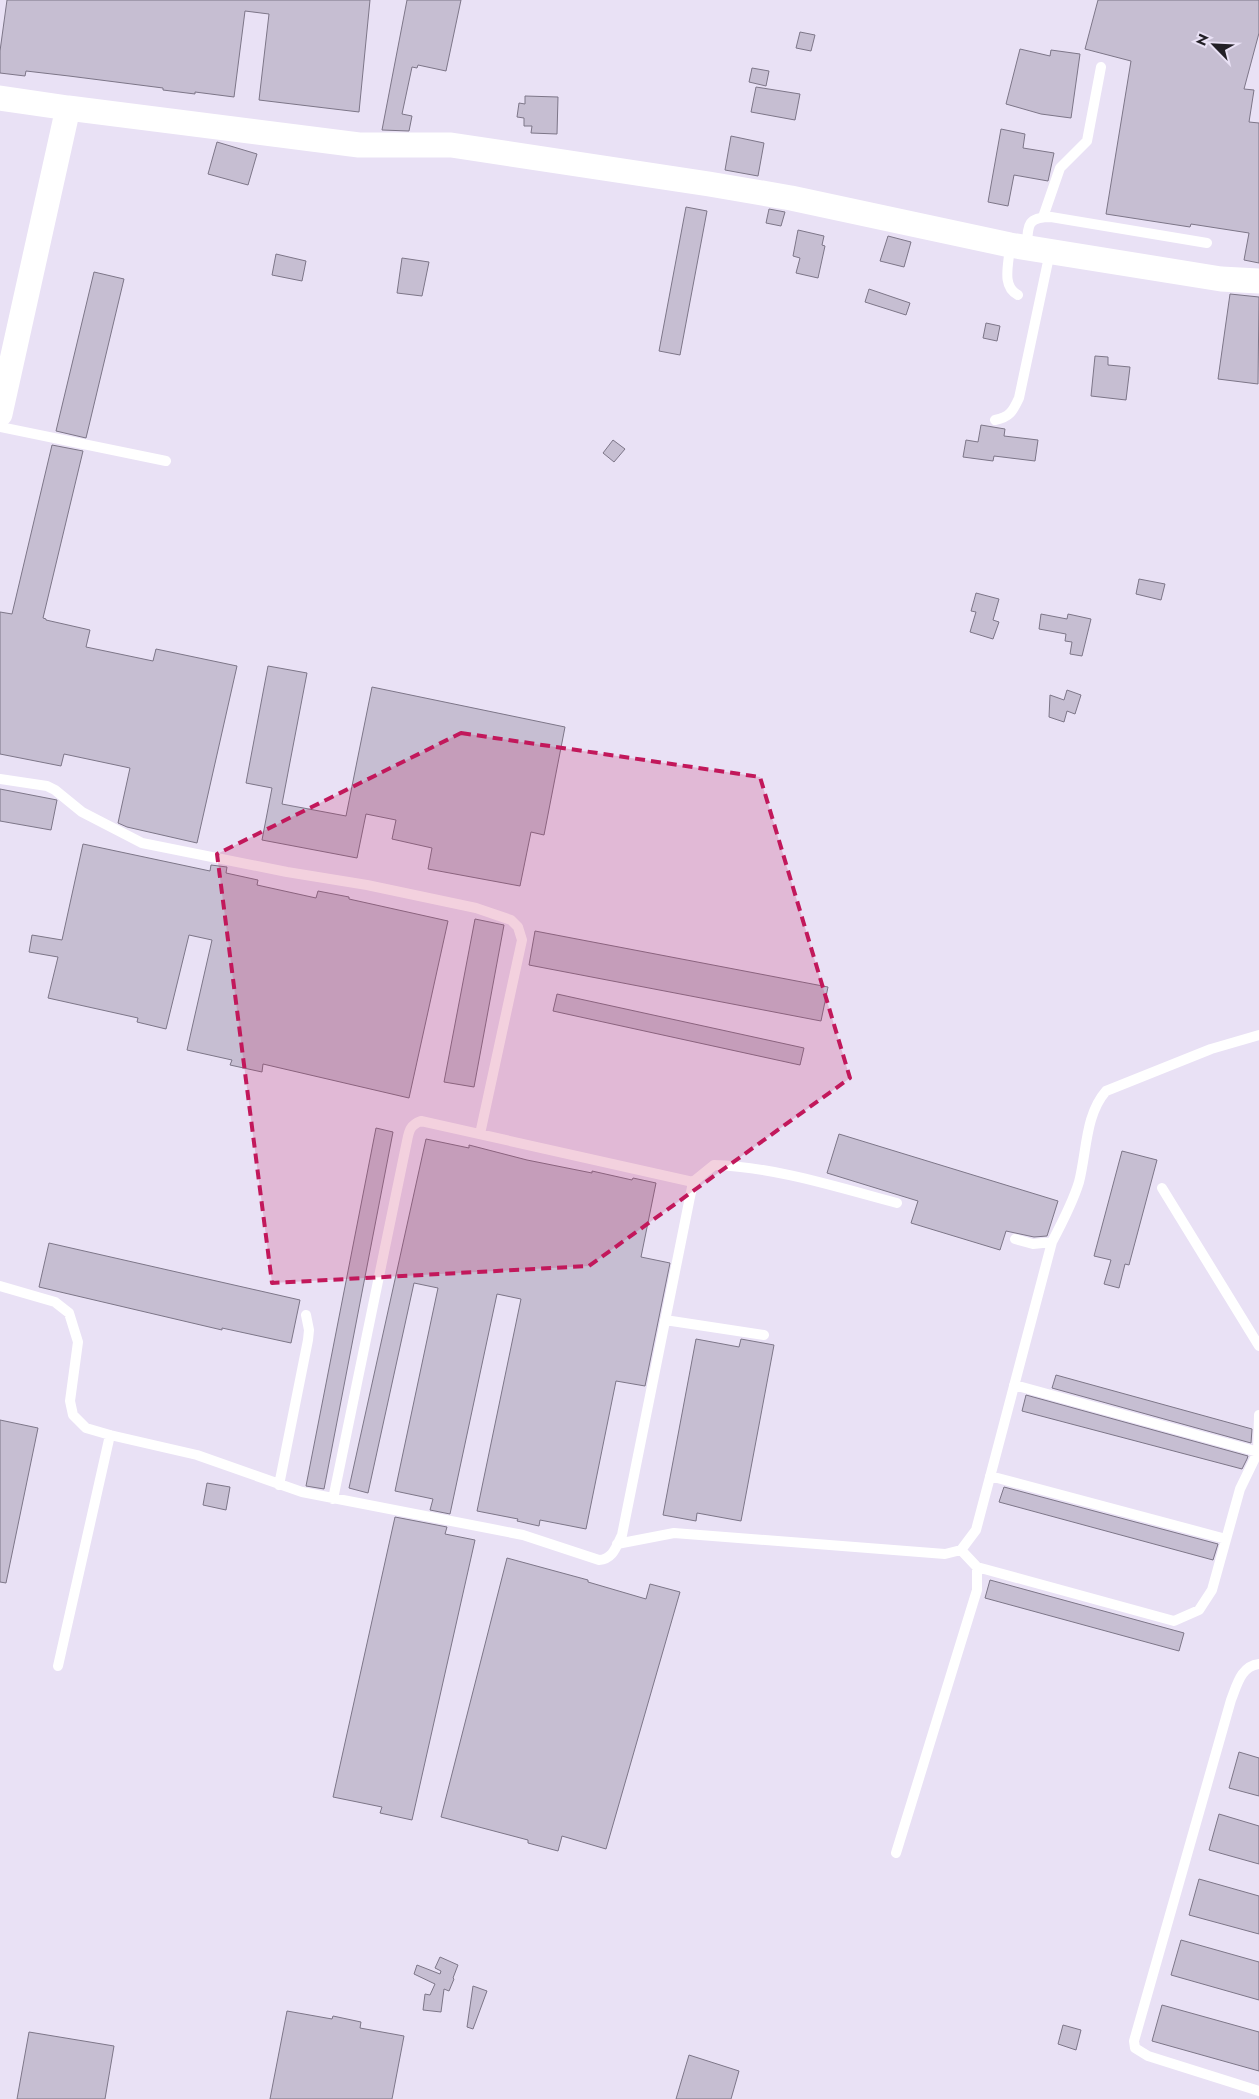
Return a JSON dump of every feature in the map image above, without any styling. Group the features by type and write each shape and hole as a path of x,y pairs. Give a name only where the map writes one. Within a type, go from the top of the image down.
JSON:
{"street":[{"path":"0,98 360,145 451,145 764,194 1029,248 1221,279 1259,281"},
{"path":"0,414 68,108"}],"lane":[{"path":"1043,217 1060,168 1087,141 1101,67"},
{"path":"995,420 1006,418 1013,412 1019,398 1029,248 1028,230 1032,220 1043,217 1152,232 1207,243"},
{"path":"1018,296 1011,292 1007,286 1029,248"},
{"path":"0,427 166,461"},
{"path":"0,779 46,786 55,790 82,812 142,843 287,872 367,885 476,908 511,920 518,927 522,940 480,1134"},
{"path":"617,1544 674,1533 945,1554 961,1550 976,1530 1052,1242 1078,1184 1091,1120 1097,1102 1106,1090 1259,1034"},
{"path":"334,1499 410,1128 415,1123 421,1121 693,1182"},
{"path":"0,1286 55,1302 69,1313 78,1342 70,1401 73,1415 86,1428 110,1436 197,1455 279,1485 334,1499 524,1535 599,1560 606,1560 614,1552 622,1535 693,1182 714,1165 733,1165 806,1179 896,1202"},
{"path":"1162,1188 1259,1346"},
{"path":"1015,1239 1033,1244 1052,1242"},
{"path":"279,1485 308,1340 306,1315"},
{"path":"665,1320 764,1334"},
{"path":"1014,1385 1258,1452"},
{"path":"961,1550 977,1567 1174,1621 1199,1610 1212,1590 1240,1489 1258,1452 1259,1415"},
{"path":"58,1666 110,1436"},
{"path":"990,1476 1226,1539"},
{"path":"896,1853 977,1590 977,1567"},
{"path":"1259,1664 1249,1667 1242,1672 1231,1700 1134,2041 1134,2048 1148,2056 1259,2091"}],"highlighted area":[{"path":"461,733 760,777 850,1078 589,1266 272,1283 217,854"}],"building":[{"path":"7,0 370,0 359,112 259,100 269,14 245,11 234,97 163,90 163,88 26,71 25,76 0,73 0,51"},
{"path":"407,0 461,0 446,71 418,65 417,68 412,67 402,114 412,116 409,131 382,130"},
{"path":"1098,0 1259,0 1259,33 1244,89 1254,90 1249,122 1259,123 1259,263 1244,260 1249,233 1191,224 1190,227 1106,214 1131,61 1085,49"},
{"path":"800,32 815,35 811,51 796,48"},
{"path":"1020,49 1050,56 1051,50 1080,54 1071,118 1041,114 1006,104"},
{"path":"752,68 769,71 766,86 749,82"},
{"path":"756,87 800,94 795,120 751,112"},
{"path":"525,96 558,97 557,134 531,133 532,126 524,126 524,118 517,117 519,103 525,104"},
{"path":"1001,129 1025,134 1023,148 1054,153 1048,181 1014,175 1008,206 988,202"},
{"path":"731,136 764,143 758,176 725,170"},
{"path":"217,142 257,154 248,185 208,174"},
{"path":"686,207 707,211 680,355 659,351"},
{"path":"769,209 785,212 781,226 766,223"},
{"path":"798,230 824,236 822,245 825,246 818,278 796,273 800,258 793,256"},
{"path":"888,236 911,242 904,267 880,261"},
{"path":"276,254 306,261 302,281 272,275"},
{"path":"402,258 429,262 422,296 397,293"},
{"path":"94,272 124,279 86,438 56,431"},
{"path":"869,289 910,303 906,315 865,302"},
{"path":"1230,294 1259,297 1258,384 1218,379"},
{"path":"986,323 1000,326 997,341 983,338"},
{"path":"1095,356 1108,357 1108,365 1130,367 1126,400 1091,396"},
{"path":"981,425 1005,429 1004,436 1038,440 1035,461 994,456 993,461 963,457 966,440 978,442"},
{"path":"613,440 625,449 614,462 603,453"},
{"path":"52,445 83,451 43,618 90,630 86,647 153,661 156,649 237,666 197,843 127,827 118,823 130,768 64,754 61,766 0,754 0,612 12,614"},
{"path":"1139,579 1165,584 1161,600 1136,594"},
{"path":"976,593 999,599 993,620 999,622 993,639 970,632 976,612 971,611"},
{"path":"1041,614 1067,619 1068,614 1091,619 1082,656 1070,654 1072,642 1065,641 1066,634 1039,629"},
{"path":"268,666 307,673 282,804 346,816 372,687 565,727 544,835 531,832 520,886 428,869 432,848 392,839 396,820 366,814 357,858 262,840 272,788 246,783"},
{"path":"1067,690 1081,695 1075,714 1067,711 1064,722 1049,717 1050,695 1064,700"},
{"path":"0,789 57,800 51,830 0,821"},
{"path":"83,844 210,871 211,865 227,867 226,873 258,880 257,885 316,898 318,891 448,921 409,1098 263,1064 262,1072 230,1065 232,1060 187,1050 212,940 189,935 166,1029 137,1022 138,1018 48,998 58,957 29,952 32,935 62,940"},
{"path":"475,919 504,925 474,1087 444,1082"},
{"path":"535,931 828,987 821,1021 529,965"},
{"path":"557,994 804,1048 800,1065 553,1011"},
{"path":"376,1128 393,1132 324,1489 306,1486"},
{"path":"839,1134 1058,1201 1047,1236 1034,1237 1006,1231 1000,1250 911,1223 918,1201 827,1173"},
{"path":"426,1139 469,1148 469,1145 527,1160 592,1173 592,1171 656,1183 641,1257 670,1263 645,1386 616,1381 586,1529 540,1520 539,1526 517,1521 518,1519 477,1511 521,1299 497,1294 450,1514 430,1510 433,1499 395,1491 438,1288 414,1283 368,1493 349,1488"},
{"path":"1122,1151 1157,1160 1129,1265 1125,1264 1119,1288 1104,1284 1111,1260 1094,1256"},
{"path":"49,1243 300,1300 291,1343 222,1328 222,1330 39,1287"},
{"path":"696,1339 739,1347 741,1339 774,1345 741,1521 697,1513 696,1521 663,1515"},
{"path":"1056,1375 1252,1429 1251,1443 1052,1388"},
{"path":"1026,1395 1248,1456 1242,1469 1022,1411"},
{"path":"0,1420 38,1428 6,1583 0,1582"},
{"path":"207,1483 230,1487 226,1510 203,1505"},
{"path":"1004,1487 1218,1544 1213,1560 999,1502"},
{"path":"395,1517 447,1527 445,1534 475,1540 412,1820 380,1813 382,1807 333,1797"},
{"path":"507,1558 588,1580 588,1582 646,1599 650,1584 680,1592 606,1849 562,1836 558,1851 528,1843 528,1840 441,1817"},
{"path":"990,1580 1184,1633 1179,1651 985,1598"},
{"path":"1239,1752 1259,1758 1259,1796 1229,1788"},
{"path":"1219,1814 1259,1826 1259,1864 1209,1850"},
{"path":"1199,1879 1259,1896 1259,1934 1189,1915"},
{"path":"1181,1940 1259,1962 1259,2000 1171,1975"},
{"path":"440,1957 458,1965 454,1979 449,1991 444,1989 441,2012 423,2010 425,1994 430,1995 435,1984 414,1974 417,1965 440,1974 441,1971 435,1968"},
{"path":"473,1986 487,1991 473,2029 467,2027"},
{"path":"1162,2005 1259,2032 1259,2071 1152,2041"},
{"path":"287,2011 332,2019 333,2016 361,2022 360,2028 404,2036 392,2099 270,2099"},
{"path":"1063,2025 1081,2030 1076,2050 1058,2044"},
{"path":"29,2032 114,2046 105,2099 17,2099"},
{"path":"689,2055 739,2071 731,2099 676,2099"}]}
